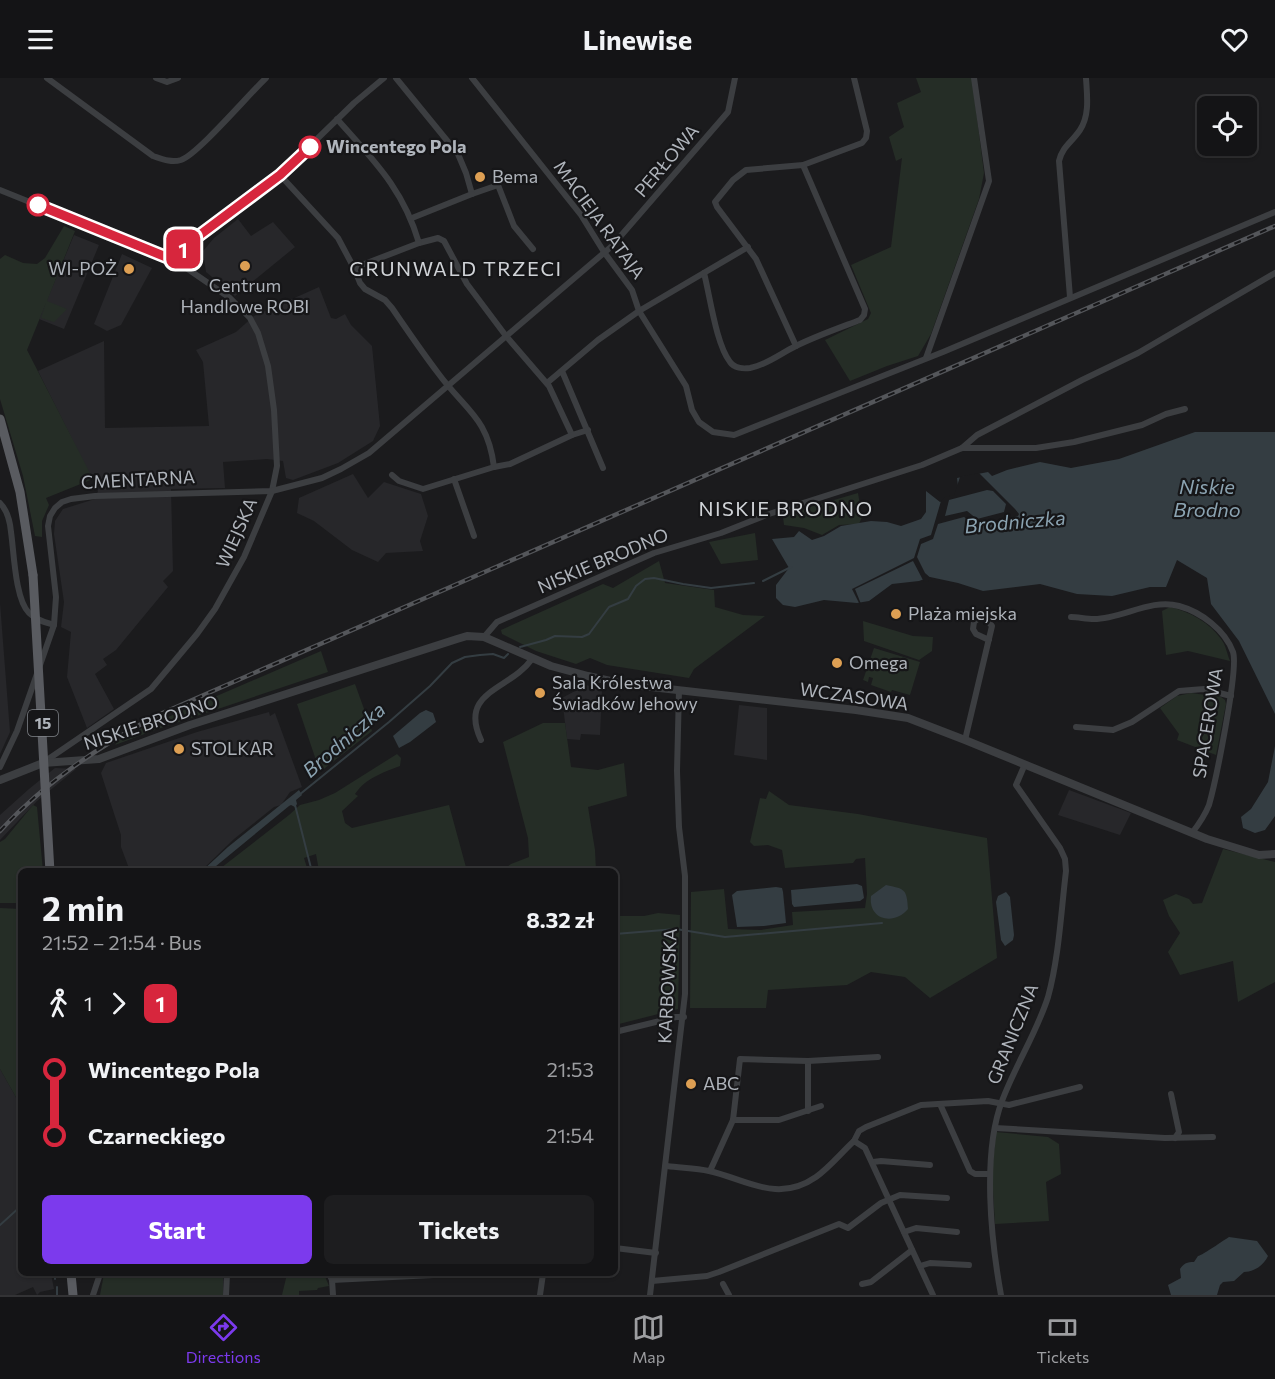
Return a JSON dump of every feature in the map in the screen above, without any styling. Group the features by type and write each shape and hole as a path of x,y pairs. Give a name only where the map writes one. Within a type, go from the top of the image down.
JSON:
{"main road":[{"name":"15","path":"0,419 20,492 33,575 50,868"},
{"path":"71,1276 73,1295"}],"street":[{"path":"47,78 153,156 170,161 182,160 200,145 262,79"},
{"path":"156,78 167,82 178,78"},
{"path":"176,261 185,246 280,175 337,119 384,78"},
{"path":"396,78 458,154 472,194"},
{"name":"MACIEJA RATAJA","path":"472,78 581,215 632,290 639,311 686,386 692,410 699,422 713,432 734,435 926,358"},
{"name":"PERŁOWA","path":"604,252 659,194 728,112 735,78"},
{"path":"796,346 756,259 717,207 717,197 746,170 803,165 862,143 867,131 854,78"},
{"path":"926,358 988,181 974,78"},
{"path":"1070,297 1059,161 1061,151 1081,129 1087,110 1086,78"},
{"path":"337,119 384,173 398,193 412,218 419,243"},
{"path":"704,273 718,333 730,362 743,369 752,368 796,346 860,320 865,309 803,165"},
{"path":"280,175 338,238 360,283 365,289 385,300 392,308 448,385 484,427 492,450 494,467"},
{"path":"412,218 498,185 514,226 533,249"},
{"path":"0,190 176,261 241,307 258,333 268,366 274,410 277,466 272,491"},
{"path":"926,358 1275,212"},
{"path":"354,268 419,243 438,238 444,241 467,284 506,336 547,383 572,435"},
{"path":"547,383 598,340 639,311 748,247"},
{"name":"WIEJSKA","path":"0,780 43,763 138,699 164,675 197,634 230,584 272,491 322,478 369,453 604,252"},
{"path":"962,448 977,435 1138,353 1275,273"},
{"path":"562,371 603,468"},
{"name":"NISKIE BRODNO","path":"43,763 99,759 190,725 457,639 467,636 484,636 497,622 654,553 721,533 769,514 922,465 962,448 1036,448 1074,442 1142,425 1166,414 1185,410"},
{"path":"392,475 399,481 423,489 510,464 572,435 588,430"},
{"path":"454,479 474,536"},
{"name":"CMENTARNA","path":"0,768 17,731 54,625 56,597 48,526 55,508 71,499 95,496 272,491"},
{"path":"0,503 7,511 10,523 24,606 35,618 54,625"},
{"name":"SPACEROWA","path":"1071,617 1095,619 1160,604 1176,605 1191,610 1220,632 1234,653 1231,696 1208,806 1200,824 1192,833"},
{"name":"WCZASOWA","path":"484,636 532,659 592,677 908,718 1192,833 1259,855 1275,854"},
{"path":"965,740 989,640"},
{"path":"481,740 475,723 476,708 486,696 518,675 532,659"},
{"path":"1076,727 1113,730 1132,722 1179,691 1204,689 1231,696"},
{"name":"KARBOWSKA","path":"650,1295 684,1017 686,923 677,771 679,690"},
{"name":"GRANICZNA","path":"1001,1295 993,1243 991,1152 1001,1104 1047,997 1054,966 1066,871 1065,859 1060,848 1016,785 1025,764"},
{"path":"618,1031 684,1017"},
{"path":"710,1171 733,1120 740,1059 807,1061 878,1057"},
{"path":"807,1061 808,1111"},
{"path":"667,1166 710,1171 763,1189 797,1186 816,1177 854,1141 859,1131 921,1105 988,1101 1009,1105 1080,1087"},
{"path":"1171,1094 1179,1132 1175,1138"},
{"path":"940,1104 970,1171 975,1174 990,1174"},
{"path":"733,1120 779,1120 821,1106"},
{"path":"995,1128 1175,1138 1213,1137"},
{"path":"854,1141 865,1148 873,1162 933,1295"},
{"path":"873,1162 930,1164"},
{"path":"652,1281 707,1276 839,1224 848,1228 890,1198 900,1195 947,1198"},
{"path":"904,1232 916,1228 957,1232"},
{"path":"618,1248 656,1253"},
{"path":"862,1284 871,1282 912,1250"},
{"path":"920,1266 930,1263 969,1265"},
{"path":"93,1295 99,1276"},
{"path":"226,1295 227,1276"},
{"path":"333,1295 331,1277 372,1276"},
{"path":"540,1295 543,1276"},
{"path":"723,1284 729,1295"}],"shaded area":[{"path":"916,78 972,78 984,173 979,199 931,334 918,356 850,381 825,340 868,319 871,313 851,265 891,247 902,158 896,161 889,137 904,127 897,103 921,92"},
{"path":"238,219 251,236 273,222 295,247 235,296 206,272 203,251 214,238"},
{"path":"64,226 75,231 47,301 67,309 54,322 41,318 46,303 27,350 93,479 46,498 49,505 42,521 42,537 35,536 23,476 0,399 0,259 5,255 23,263 37,264 45,258"},
{"path":"74,235 99,245 64,329 39,319"},
{"path":"122,254 152,268 121,325 107,331 94,324"},
{"path":"319,287 331,318 336,319 345,314 351,325 372,346 380,426 373,441 338,463 293,480 286,478 283,461 267,459 223,462 225,488 171,489 173,571 163,581 168,587 116,650 103,659 107,665 95,674 114,709 87,728 67,677 71,632 61,627 64,602 54,534 55,521 63,509 95,499 98,491 38,371 104,341 105,428 209,426 203,362 196,350 236,332 254,316"},
{"path":"353,474 368,498 384,482 421,494 428,516 420,541 423,551 386,553 378,562 352,550 314,521 297,513 299,498"},
{"path":"858,493 862,517 859,524 839,525 822,535 804,528 784,525 783,517"},
{"path":"755,533 758,560 721,564 709,542"},
{"path":"659,561 665,583 714,590 715,607 743,615 765,616 694,669 689,678 607,665 590,658 576,664 536,651 502,634 501,630 603,584 613,588"},
{"path":"0,603 10,732 0,754"},
{"path":"1170,607 1192,615 1211,628 1223,641 1230,661 1188,651 1166,655 1162,611"},
{"path":"863,621 913,636 933,637 932,651 919,660 864,641"},
{"path":"874,648 920,662 910,695 892,690 891,692 871,685 873,678 869,677 868,682 863,680"},
{"path":"321,651 328,672 115,745 119,740 138,730"},
{"path":"355,684 372,731 320,772 297,704"},
{"path":"586,685 602,689 600,735 581,734 580,740 567,739 562,698"},
{"path":"1191,693 1221,697 1225,700 1216,755 1177,740 1179,734 1160,708 1177,696"},
{"path":"739,705 767,708 767,760 734,755"},
{"name":"STOLKAR","path":"269,712 270,716 275,713 302,787 290,792 281,805 274,807 234,839 204,868 129,868 101,773 106,763 197,732"},
{"path":"543,723 565,723 571,767 598,770 624,763 627,796 588,807 596,868 505,868 529,857 528,838 503,742"},
{"path":"397,754 401,758 400,766 375,777 359,788 355,794 358,796 342,811 345,823 352,828 449,805 466,868 318,868 316,854 304,858 307,868 221,868 300,805 335,793"},
{"path":"55,768 76,769 37,801 0,840 0,815"},
{"path":"1069,790 1131,813 1120,835 1058,815"},
{"path":"769,791 789,805 858,814 987,838 997,958 930,998 905,977 871,972 847,985 768,990 766,1008 690,1008 691,892 724,889 728,929 761,930 793,925 792,912 865,908 867,894 865,858 856,859 853,863 785,868 782,850 768,845 754,846 750,842 760,798 766,799"},
{"path":"33,805 37,807 43,868 18,868 18,903 0,903 0,842"},
{"path":"1223,849 1275,862 1275,982 1238,1002 1233,961 1180,975 1168,952 1180,933 1169,916 1163,900 1176,894 1189,899 1193,904 1202,903"},
{"path":"0,908 18,909 18,1101 0,1069"},
{"path":"658,913 680,915 678,1009 618,1024 618,916 644,916"},
{"path":"0,1069 18,1101 18,1276 51,1276 54,1289 40,1292 37,1295 33,1287 15,1295 0,1295"},
{"path":"996,1132 1048,1137 1059,1144 1061,1174 1046,1182 1049,1221 995,1224 992,1173"},
{"path":"104,1276 223,1276 223,1295 100,1295"},
{"path":"287,1276 325,1276 329,1286 317,1290 299,1291 299,1295 282,1295"}],"water":[{"name":"Niskie Brodno","path":"1195,432 1275,432 1275,714 1239,641 1211,604 1207,578 1177,560 1166,587 1150,587 1112,596 1077,594 1040,584 983,591 930,577 919,581 892,584 869,601 857,603 824,600 795,607 783,605 776,598 776,585 789,568 772,539 794,537 799,531 812,540 841,526 871,521 901,526 921,519 926,512 926,491 940,502 959,495 957,478 988,472 992,476 1040,462 1071,468 1119,459"},
{"path":"426,710 433,713 436,722 399,748 393,736"},
{"path":"1275,746 1275,816 1265,830 1255,833 1243,828 1241,817 1251,809 1268,782"},
{"path":"299,790 302,795 296,800 295,807 289,806 214,868 205,868"},
{"path":"857,884 862,886 864,898 860,901 794,907 792,904 791,890"},
{"path":"886,885 901,889 907,897 908,909 896,918 883,918 874,911 871,904 871,896"},
{"path":"782,888 786,923 737,927 732,895 737,891"},
{"path":"1006,892 1010,897 1014,935 1013,940 1005,946 1001,940 996,902 998,896"},
{"path":"1229,1237 1257,1241 1268,1256 1258,1267 1244,1272 1234,1281 1223,1282 1217,1295 1171,1295 1168,1285 1181,1278 1180,1269 1183,1265 1194,1262 1198,1256"}],"pier":[{"path":"979,473 1015,509 1018,516 978,526 964,517 938,524 933,539 921,544 917,557 925,573 933,580 924,582 913,561 855,589 860,605 852,589 914,558 920,539 931,535 941,501 945,497 954,495 960,477","holes":["987,490 993,491 1006,504 1004,512 977,519 967,511 945,516 949,500"]}],"waterway":[{"name":"Brodniczka","path":"763,581 791,567"},
{"name":"Brodniczka","path":"520,647 555,636 582,637 589,634 609,607 628,599 636,586 645,579 654,578 711,588 754,583"},
{"name":"Brodniczka","path":"299,795 389,722 452,663 465,657 493,654 504,658 508,654"},
{"path":"295,805 311,868"},
{"path":"618,934 676,929 725,937 882,923"},
{"path":"0,1225 18,1209"},
{"path":"57,1287 57,1295"}],"railway":[{"path":"0,831 35,797 74,766 115,739 158,715 1275,226"}],"bus line":[{"name":"1","path":"38,205 176,261 185,246 266,187 310,147"}],"place":[{"name":"Wincentego Pola","path":"310,147"},
{"name":"Bema","path":"480,177"},
{"name":"Centrum Handlowe ROBI","path":"245,266"},
{"name":"WI-POŻ","path":"129,269"},
{"name":"Plaża miejska","path":"896,614"},
{"name":"Omega","path":"837,663"},
{"name":"Sala Królestwa Świadków Jehowy","path":"540,693"},
{"name":"STOLKAR","path":"179,749"},
{"name":"ABC","path":"691,1084"}],"district":[{"name":"GRUNWALD TRZECI","path":"456,269"},
{"name":"NISKIE BRODNO","path":"786,509"}]}
